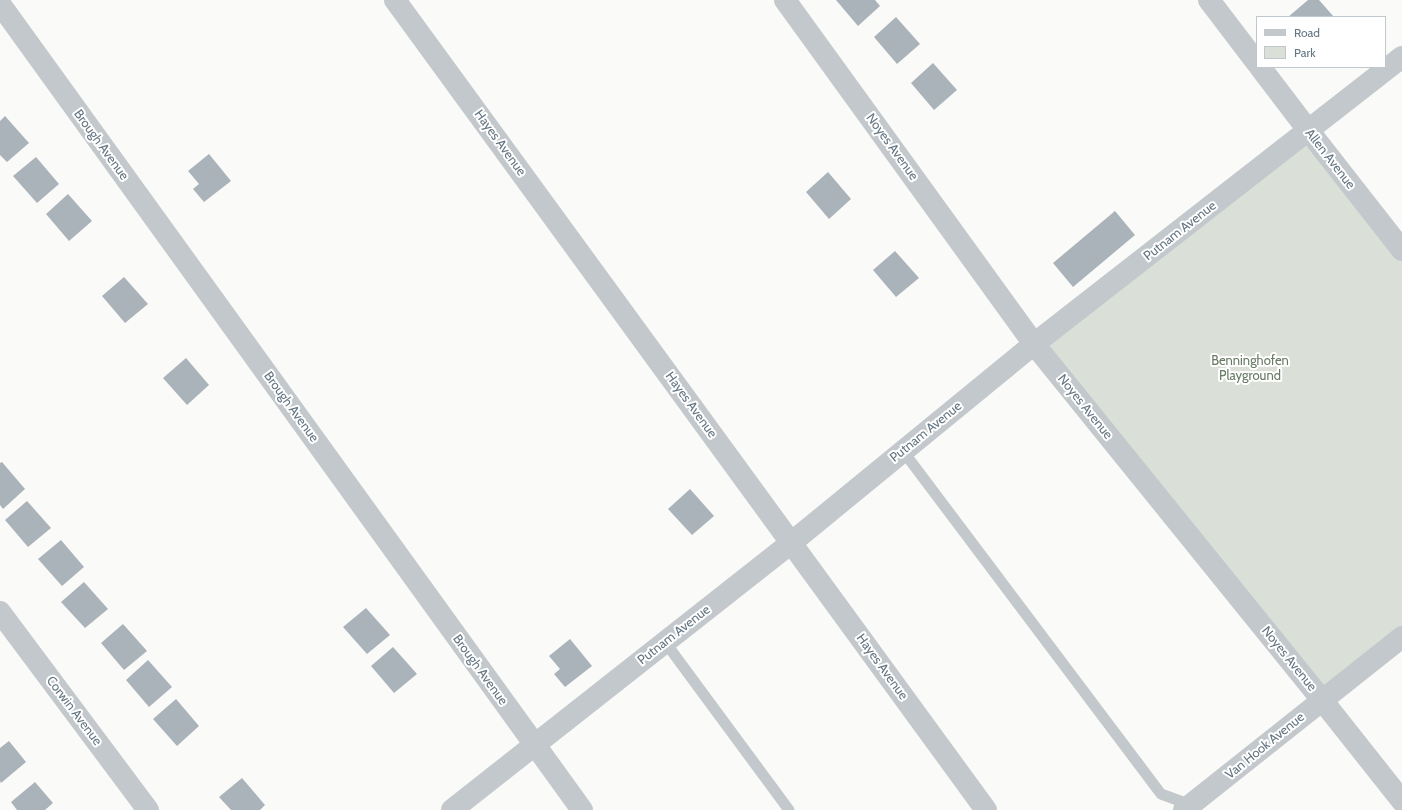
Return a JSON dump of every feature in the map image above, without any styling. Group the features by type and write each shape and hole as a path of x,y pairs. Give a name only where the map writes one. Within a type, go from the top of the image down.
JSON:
{"street":[{"name":"Hayes Avenue","path":"395,0 986,810"},
{"name":"Noyes Avenue","path":"785,0 1034,344 1402,801"},
{"path":"1210,0 1256,62"},
{"name":"Brough Avenue","path":"0,4 582,810"},
{"name":"Putnam Avenue","path":"452,810 791,543 1034,344 1402,57"},
{"name":"Allen Avenue","path":"1261,68 1402,250"},
{"name":"Corwin Avenue","path":"0,612 148,810"},
{"name":"Van Hook Avenue","path":"1190,808 1402,637"}],"lane":[{"path":"903,451 1160,794 1190,808"},
{"path":"665,642 789,810"}],"green space":[{"name":"Benninghofen Playground","path":"1308,130 1402,250 1402,637 1322,700 1034,344"}],"building":[{"path":"836,0 875,0 880,6 858,26"},
{"path":"1308,0 1319,0 1333,16 1289,16"},
{"path":"896,17 920,44 897,64 874,37"},
{"path":"933,63 957,90 934,110 911,83"},
{"path":"5,116 29,143 7,162 0,155 0,121"},
{"path":"209,154 231,181 204,202 193,189 199,184 188,171"},
{"path":"36,157 59,184 37,203 13,176"},
{"path":"828,172 851,199 829,219 806,192"},
{"path":"68,194 92,221 69,241 46,214"},
{"path":"1115,211 1135,235 1073,287 1053,263"},
{"path":"895,251 919,278 896,297 873,270"},
{"path":"124,277 148,304 125,323 102,296"},
{"path":"186,358 209,385 187,405 163,378"},
{"path":"2,462 25,489 3,509 0,505 0,463"},
{"path":"690,489 714,516 692,535 668,509"},
{"path":"27,501 51,528 28,547 5,520"},
{"path":"61,540 84,567 62,586 38,559"},
{"path":"84,582 108,609 85,628 61,602"},
{"path":"366,608 390,635 367,654 343,627"},
{"path":"123,624 147,651 124,670 101,643"},
{"path":"570,639 592,666 565,687 554,674 560,669 549,656"},
{"path":"393,647 417,674 394,693 371,666"},
{"path":"148,660 172,687 149,707 126,680"},
{"path":"176,699 199,726 177,746 153,719"},
{"path":"9,741 26,762 1,783 0,748"},
{"path":"242,778 265,805 260,810 231,810 219,797"},
{"path":"35,782 53,803 45,810 17,810 11,802"}]}
